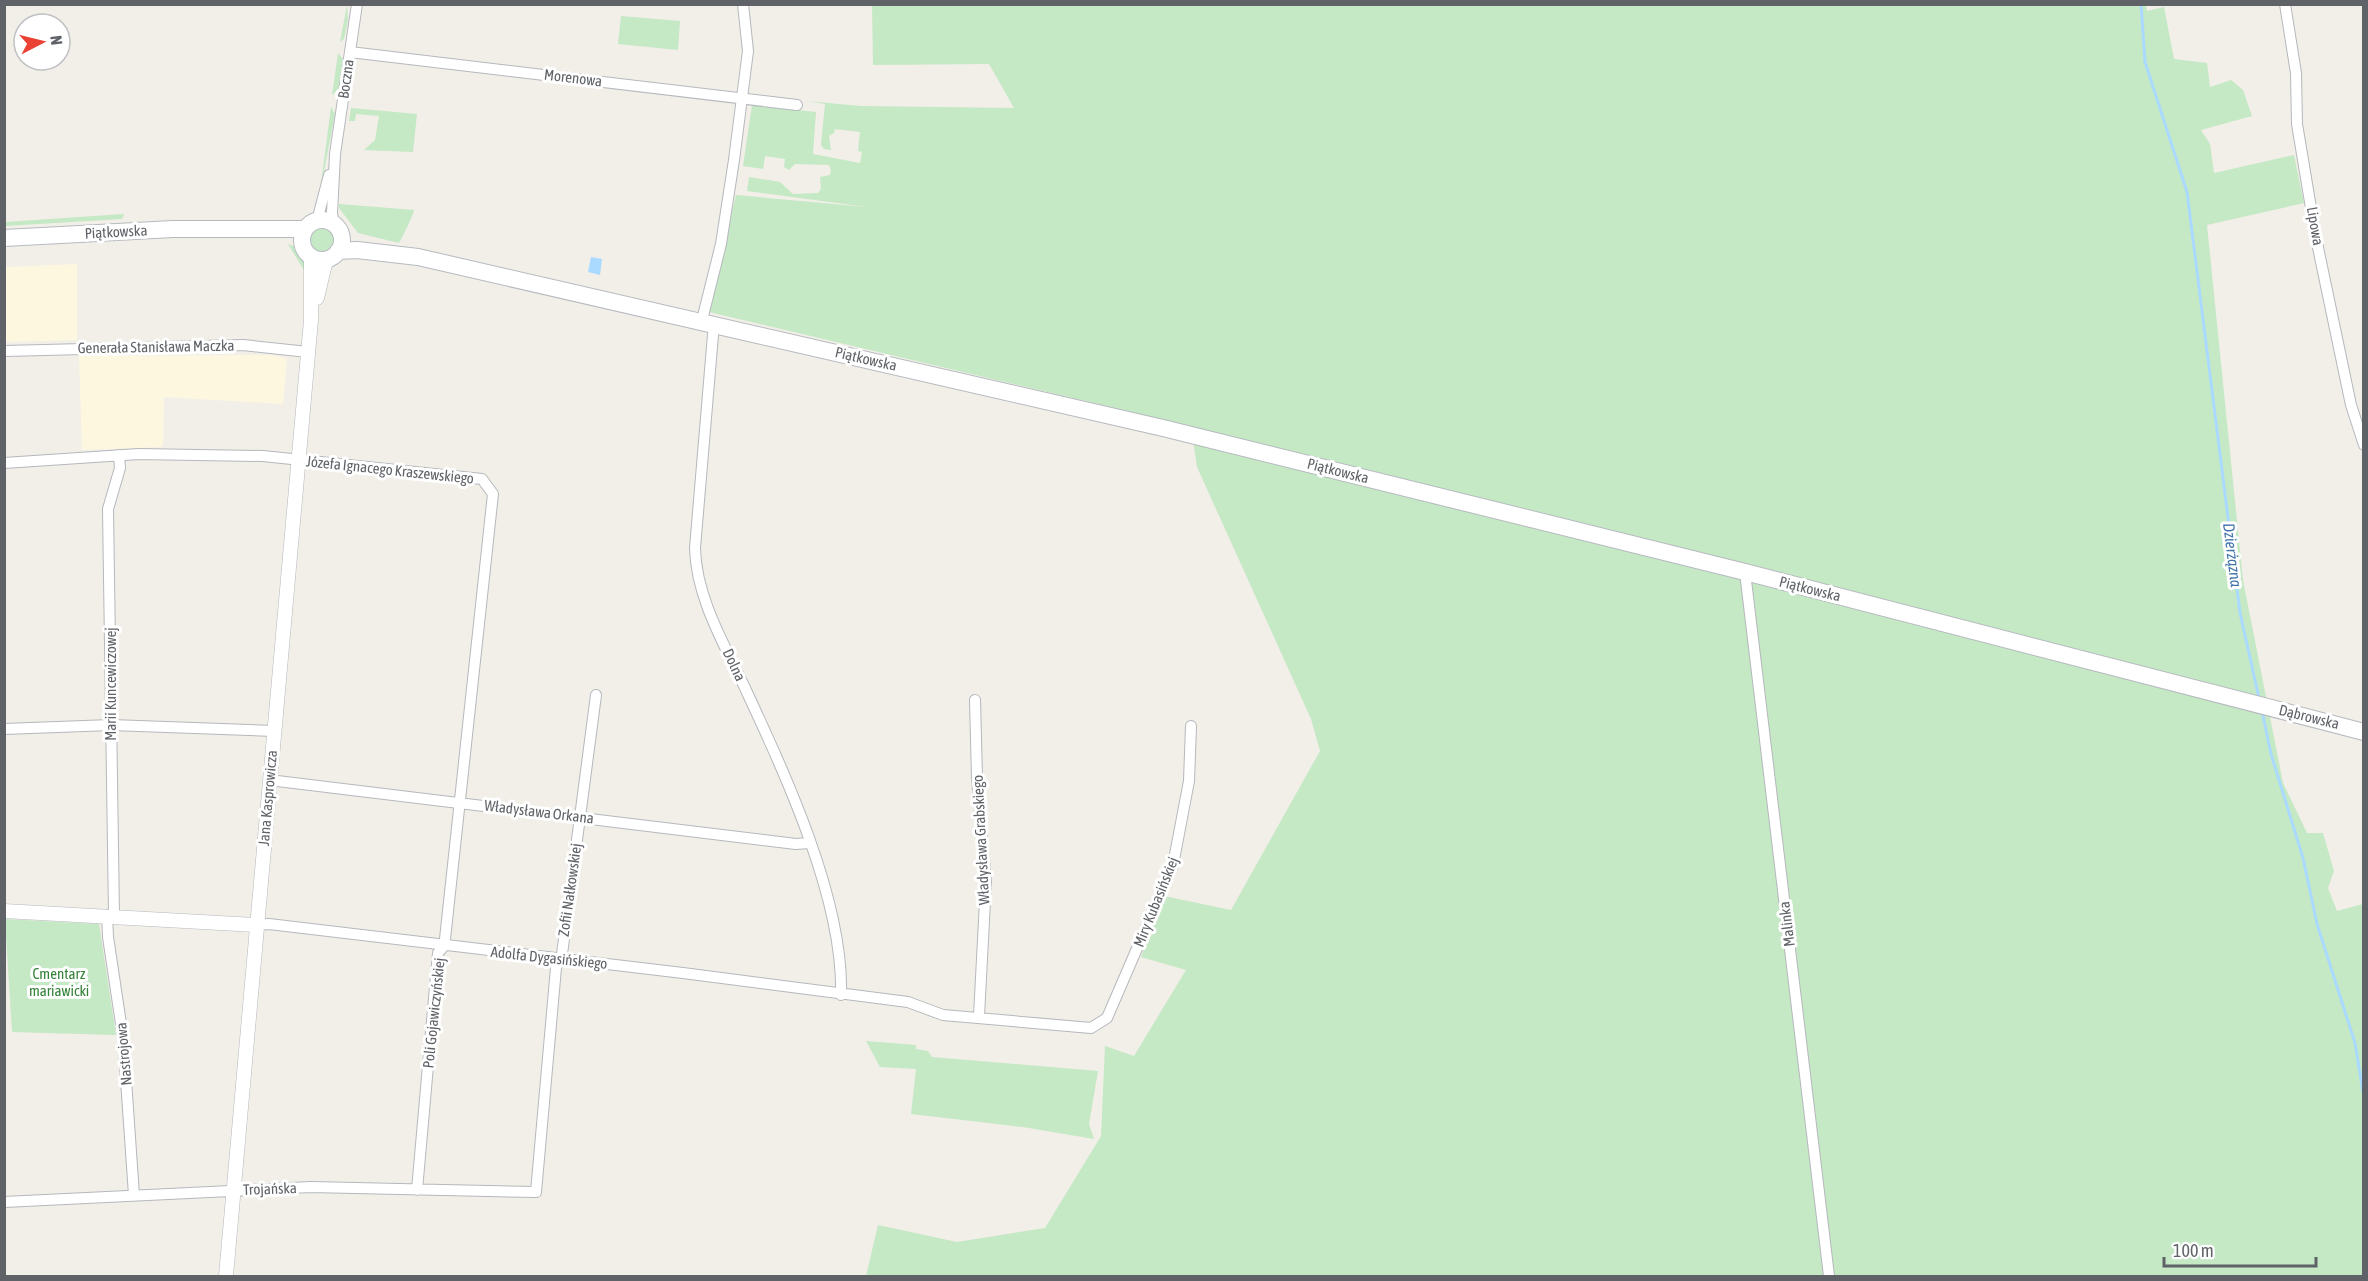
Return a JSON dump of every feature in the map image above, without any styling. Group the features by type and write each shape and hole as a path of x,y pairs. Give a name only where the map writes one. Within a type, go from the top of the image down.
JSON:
{"main road":[{"name":"Piątkowska","path":"4,238 164,230 228,231 311,225 338,229 418,257"},
{"path":"311,225 320,254"},
{"path":"320,254 338,229"},
{"name":"Piątkowska","path":"228,231 286,240 320,254 346,249 418,257 1163,428 1745,572 2254,703"},
{"name":"Dąbrowska","path":"2254,703 2364,732"}],"street":[{"name":"Boczna","path":"338,229 332,213 335,154 357,4"},
{"name":"Dolna","path":"743,4 748,51 708,322 695,568 713,621 775,753 809,843 836,930 842,965 841,995"},
{"name":"Lipowa","path":"2285,4 2296,73 2297,124 2316,238 2351,405 2364,446"},
{"name":"Morenowa","path":"350,52 797,105"},
{"name":"Boczna","path":"311,225 335,154"},
{"name":"Jana Kasprowicza","path":"226,1276 298,460 311,320 320,254"},
{"name":"Generała Stanisława Maczka","path":"4,351 243,345 308,352"},
{"name":"Józefa Ignacego Kraszewskiego","path":"4,463 119,455 262,456 482,479 493,494 462,802"},
{"name":"Marii Kuncewiczowej","path":"111,915 108,510 120,468 119,455"},
{"name":"Malinka","path":"1745,572 1829,1276"},
{"name":"Zofii Nałkowskiej","path":"536,1192 556,968 561,960 596,695"},
{"name":"Władysława Grabskiego","path":"975,700 977,778 986,882 979,1016"},
{"path":"4,729 111,725 274,731"},
{"name":"Miry Kubasińskiej","path":"1091,1028 1107,1018 1173,866 1189,781 1191,726"},
{"name":"Władysława Orkana","path":"269,780 580,816 777,842 809,843"},
{"name":"Poli Gojawiczyńskiej","path":"417,1190 438,953 444,946 462,802"},
{"name":"Adolfa Dygasińskiego","path":"4,911 111,915 239,926 274,925 908,1002 944,1015 979,1016 1091,1028"},
{"name":"Nastrojowa","path":"111,915 108,937 123,1037 134,1195"},
{"name":"Trojańska","path":"4,1202 311,1187 536,1192"}],"shaded area":[{"path":"77,264 77,340 5,342 5,267"},
{"path":"269,355 287,358 283,404 164,397 163,447 82,450 79,356"}],"green space":[{"path":"2146,4 2147,11 2164,7 2174,59 2207,63 2210,87 2231,80 2243,90 2252,116 2201,130 2210,144 2214,173 2294,155 2304,203 2207,225 2243,580 2283,783 2307,833 2323,833 2334,871 2328,888 2337,911 2363,904 2363,1276 866,1276 878,1225 957,1242 1045,1228 1101,1136 1105,1046 1134,1056 1186,970 1141,957 1164,896 1231,910 1320,751 1311,719 1197,467 1191,426 709,312 736,195 867,207 747,191 749,177 780,182 793,194 818,193 821,189 820,177 830,175 831,170 829,165 795,164 789,170 784,167 785,159 765,156 763,169 743,166 752,105 816,112 813,154 860,163 862,152 858,151 860,132 835,129 834,133 829,136 831,150 824,149 821,145 825,104 806,101 861,106 1014,108 989,64 873,65 872,5"},
{"path":"347,5 348,20 344,39 340,42"},
{"path":"621,16 680,21 678,50 618,44"},
{"path":"338,53 343,59 339,88 332,95"},
{"path":"331,107 335,114 320,192 321,184"},
{"path":"351,108 417,114 413,152 364,150 375,140 379,116 356,114 355,121 349,121"},
{"path":"339,204 414,210 399,243 358,233 339,208"},
{"path":"124,214 122,219 5,226 5,222"},
{"path":"322,227 331,231 335,240 331,249 322,253 313,249 309,240 313,231"},
{"path":"288,244 302,254 308,271 304,270"},
{"name":"Cmentarz mariawicki","path":"5,919 99,924 116,1035 12,1032"},
{"path":"866,1041 916,1045 916,1049 928,1051 932,1057 1098,1071 1089,1124 1094,1139 1023,1127 911,1114 916,1069 880,1067"}],"water":[{"path":"591,257 602,259 600,275 588,272"}],"waterway":[{"name":"Dzierżązna","path":"2141,4 2145,62 2187,192 2240,613 2259,698"},
{"name":"Dzierżązna","path":"2262,711 2271,754 2303,858 2317,924 2355,1043 2364,1098"}]}
